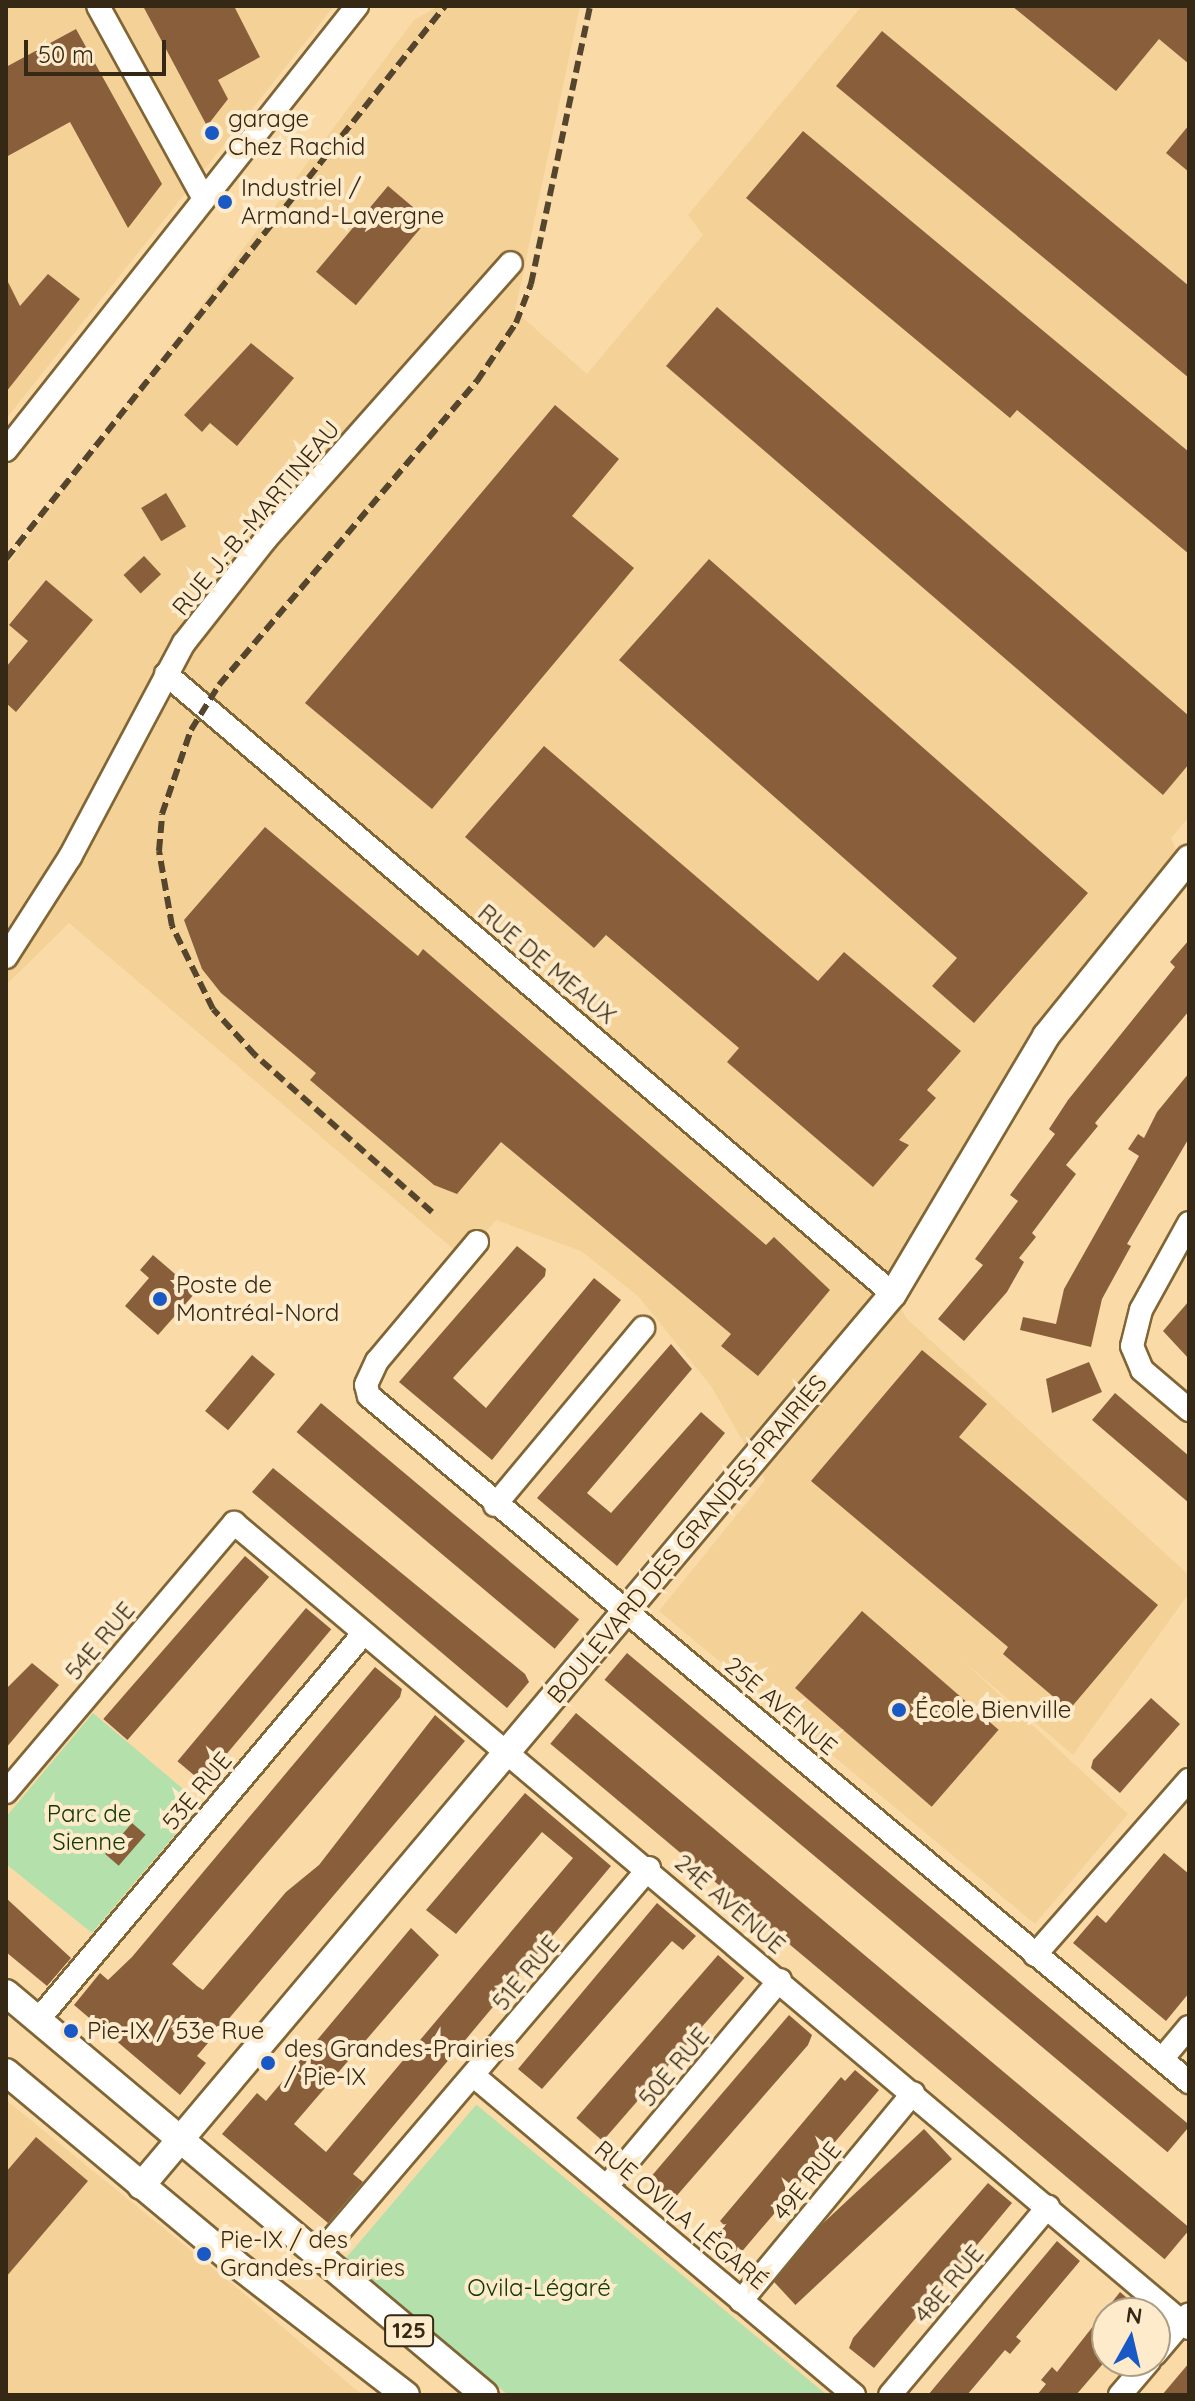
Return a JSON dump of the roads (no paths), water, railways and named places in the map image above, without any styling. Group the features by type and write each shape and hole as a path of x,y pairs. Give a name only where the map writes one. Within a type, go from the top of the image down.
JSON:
{"main road":[{"name":"BOULEVARD DES GRANDES-PRAIRIES","path":"141,2186 893,1294 1046,1036 1187,866"},
{"name":"125","path":"6,1993 485,2395"},
{"name":"125","path":"6,2072 141,2186 406,2395"}],"street":[{"path":"98,6 204,199"},
{"path":"6,450 357,6"},
{"name":"RUE J.-B.-MARTINEAU","path":"6,957 70,857 166,674 256,550 511,263"},
{"name":"RUE DE MEAUX","path":"166,674 893,1294"},
{"path":"1189,1223 1141,1310 1132,1346 1142,1370 1189,1410"},
{"name":"25E AVENUE","path":"477,1242 377,1361 366,1385 369,1396 495,1505 1189,2082"},
{"path":"495,1505 643,1328"},
{"name":"24E AVENUE","path":"234,1523 1187,2321"},
{"name":"54E RUE","path":"6,1792 234,1523"},
{"name":"53E RUE","path":"38,2020 364,1633"},
{"path":"1035,1955 1189,1780"},
{"name":"51E RUE","path":"318,2256 649,1868"},
{"name":"50E RUE","path":"607,2186 780,1980"},
{"path":"1162,2059 1189,2027"},
{"name":"RUE OVILA LÉGARÉ","path":"474,2076 854,2395"},
{"name":"49E RUE","path":"741,2301 913,2093"},
{"name":"48E RUE","path":"890,2395 1048,2207"},
{"path":"1171,2338 1187,2321"},
{"path":"1120,2395 1135,2377"}],"railway":[{"path":"6,559 445,6"},
{"path":"432,1212 255,1055 213,1009 172,926 159,851 162,814 191,730 219,685 477,381 516,323 531,284 590,6"}],"place":[{"name":"garage Chez Rachid","path":"212,133"},
{"name":"Industriel / Armand-Lavergne","path":"225,202"},
{"name":"Poste de Montréal-Nord","path":"160,1299"},
{"name":"École Bienville","path":"899,1710"},
{"name":"Pie-IX / 53e Rue","path":"71,2031"},
{"name":"des Grandes-Prairies / Pie-IX","path":"268,2063"},
{"name":"Pie-IX / des Grandes-Prairies","path":"204,2254"}],"park label":[{"name":"Parc de Sienne","path":"89,1828"},
{"name":"Ovila-Légaré","path":"539,2288"}]}
